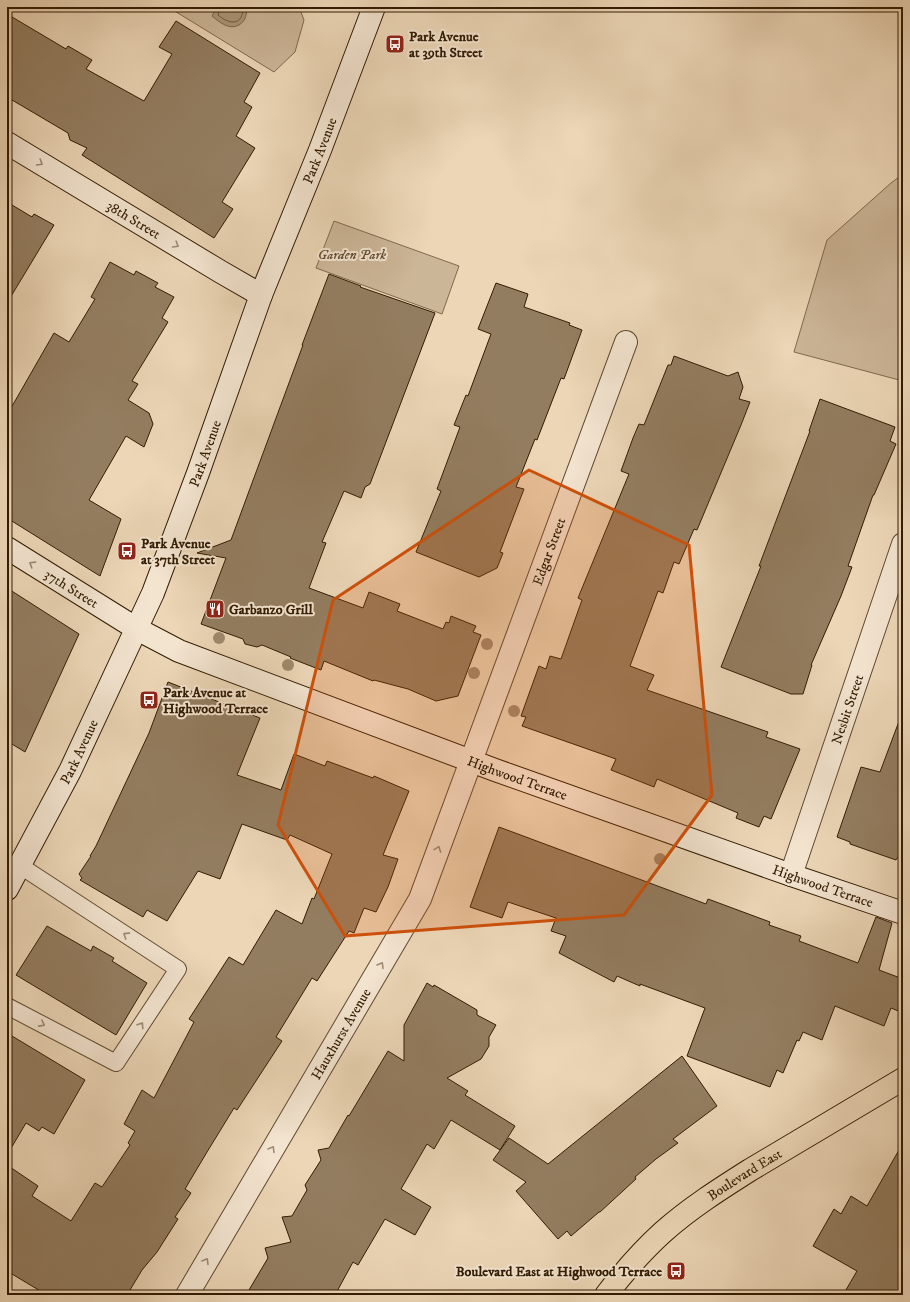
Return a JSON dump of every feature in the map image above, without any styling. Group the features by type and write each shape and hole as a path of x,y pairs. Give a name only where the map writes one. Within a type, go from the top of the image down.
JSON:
{"main road":[{"name":"Boulevard East","path":"606,1295 627,1268 663,1232 694,1208 757,1166 903,1079"}],"street":[{"name":"Park Avenue","path":"7,888 70,770 153,593 196,480 261,295 323,143 374,7"},
{"name":"38th Street","path":"7,143 261,295"},
{"name":"Edgar Street","path":"471,761 626,342"},
{"name":"Nesbit Street","path":"791,875 903,544"},
{"name":"37th Street","path":"7,548 137,628"},
{"name":"Highwood Terrace","path":"137,628 179,651 471,761 791,875 903,913"},
{"name":"Hauxhurst Avenue","path":"187,1295 420,899 471,761"}],"lane":[{"path":"7,1006 116,1063 178,968 19,865"}],"highlighted area":[{"path":"529,470 689,545 712,795 624,915 345,936 278,825 333,600"}],"green space":[{"path":"175,7 299,7 304,20 295,52 274,72 173,10"},
{"path":"903,174 903,381 794,352 827,240"},
{"name":"Garden Park","path":"334,221 459,266 442,314 316,268"}],"water":[{"path":"217,7 246,7 246,16 242,23 234,27 225,25 212,16"}],"building":[{"path":"7,14 66,49 68,46 92,60 86,69 144,101 172,54 159,47 176,21 260,73 244,102 252,107 236,136 255,148 222,202 233,209 214,238 82,155 87,148 70,140 68,133 7,97"},
{"path":"7,202 32,217 34,214 54,225 7,303"},
{"path":"110,262 134,275 136,271 158,283 155,287 174,297 162,318 168,322 132,381 138,384 128,400 149,413 153,424 144,447 126,436 89,500 121,519 100,576 7,518 7,415 54,333 69,342 95,299 91,297"},
{"path":"329,274 361,286 360,287 435,313 370,484 365,487 361,498 344,491 322,542 326,543 309,588 363,608 369,592 400,604 397,611 443,629 446,622 449,623 451,616 476,626 473,632 481,635 458,696 436,701 408,689 373,681 324,661 321,670 262,645 257,647 245,644 243,639 201,624 226,558 197,553 231,540"},
{"path":"496,283 528,294 524,307 570,323 569,325 582,330 564,379 561,378 537,440 535,439 516,487 524,489 500,552 503,553 497,568 479,577 416,552 441,491 437,489 460,427 454,425 466,395 468,396 491,334 478,329"},
{"path":"674,356 728,376 738,372 743,387 739,399 750,402 697,530 694,529 679,564 674,562 663,593 658,591 630,666 654,675 647,690 768,732 766,737 800,749 771,819 764,816 759,827 736,818 738,813 657,779 654,787 611,770 616,759 522,726 526,717 521,716 539,666 546,669 550,656 561,659 582,600 578,598 629,474 621,471 633,438 639,424 644,425 668,365 671,365"},
{"path":"820,399 895,427 890,441 896,444 873,495 848,566 852,567 811,665 803,694 791,694 721,667 761,566 759,566 810,431"},
{"path":"7,588 79,634 25,752 7,741"},
{"path":"168,682 260,718 237,775 281,790 294,754 325,766 327,761 373,778 374,776 409,791 383,855 398,859 388,887 376,912 364,908 354,933 349,931 317,981 312,978 276,1037 282,1041 237,1110 234,1108 207,1152 185,1189 191,1193 175,1217 178,1219 157,1252 142,1270 127,1295 47,1295 7,1271 7,1165 38,1186 32,1196 71,1221 95,1183 102,1187 130,1145 128,1143 135,1131 124,1124 142,1090 154,1098 194,1022 189,1019 229,957 243,965 276,910 302,924 332,854 290,835 287,840 242,824 220,879 198,871 167,921 147,910 143,917 80,880 82,878 79,874 96,846 149,733"},
{"path":"901,716 903,717 903,859 898,857 896,860 850,844 850,842 837,837 861,767 880,772"},
{"path":"499,827 706,904 708,899 770,922 769,925 801,936 799,941 858,963 876,917 892,923 879,970 903,979 903,1013 891,1008 884,1026 835,1006 822,1040 803,1032 799,1041 797,1040 783,1073 777,1070 770,1087 687,1056 705,1008 640,984 640,986 617,976 614,982 559,953 566,936 551,931 556,918 508,902 502,918 470,907"},
{"path":"47,926 91,951 93,946 114,958 112,961 147,983 116,1035 16,975"},
{"path":"427,983 433,987 434,985 477,1010 477,1015 496,1025 489,1037 489,1046 481,1059 447,1078 468,1091 465,1095 515,1126 500,1150 451,1120 434,1149 427,1144 401,1189 431,1207 415,1235 385,1219 358,1265 353,1262 335,1295 246,1295 268,1258 265,1248 291,1242 282,1217 292,1216 307,1190 305,1185 321,1160 318,1150 329,1148 388,1051 404,1061 404,1025"},
{"path":"7,1033 85,1080 54,1134 42,1127 39,1131 26,1123 7,1155"},
{"path":"682,1056 717,1106 673,1139 678,1143 635,1177 636,1179 600,1212 571,1236 567,1231 558,1239 516,1191 526,1182 493,1160 509,1138 548,1164"},
{"path":"903,1143 903,1295 843,1295 857,1271 813,1246 834,1209 841,1214 851,1196 867,1206"}],"place":[{"name":"Park Avenue at 39th Street","path":"395,44"},
{"name":"Park Avenue at 37th Street","path":"127,551"},
{"name":"Garbanzo Grill","path":"215,609"},
{"name":"Park Avenue at Highwood Terrace","path":"149,700"},
{"name":"Boulevard East at Highwood Terrace","path":"676,1271"}]}
